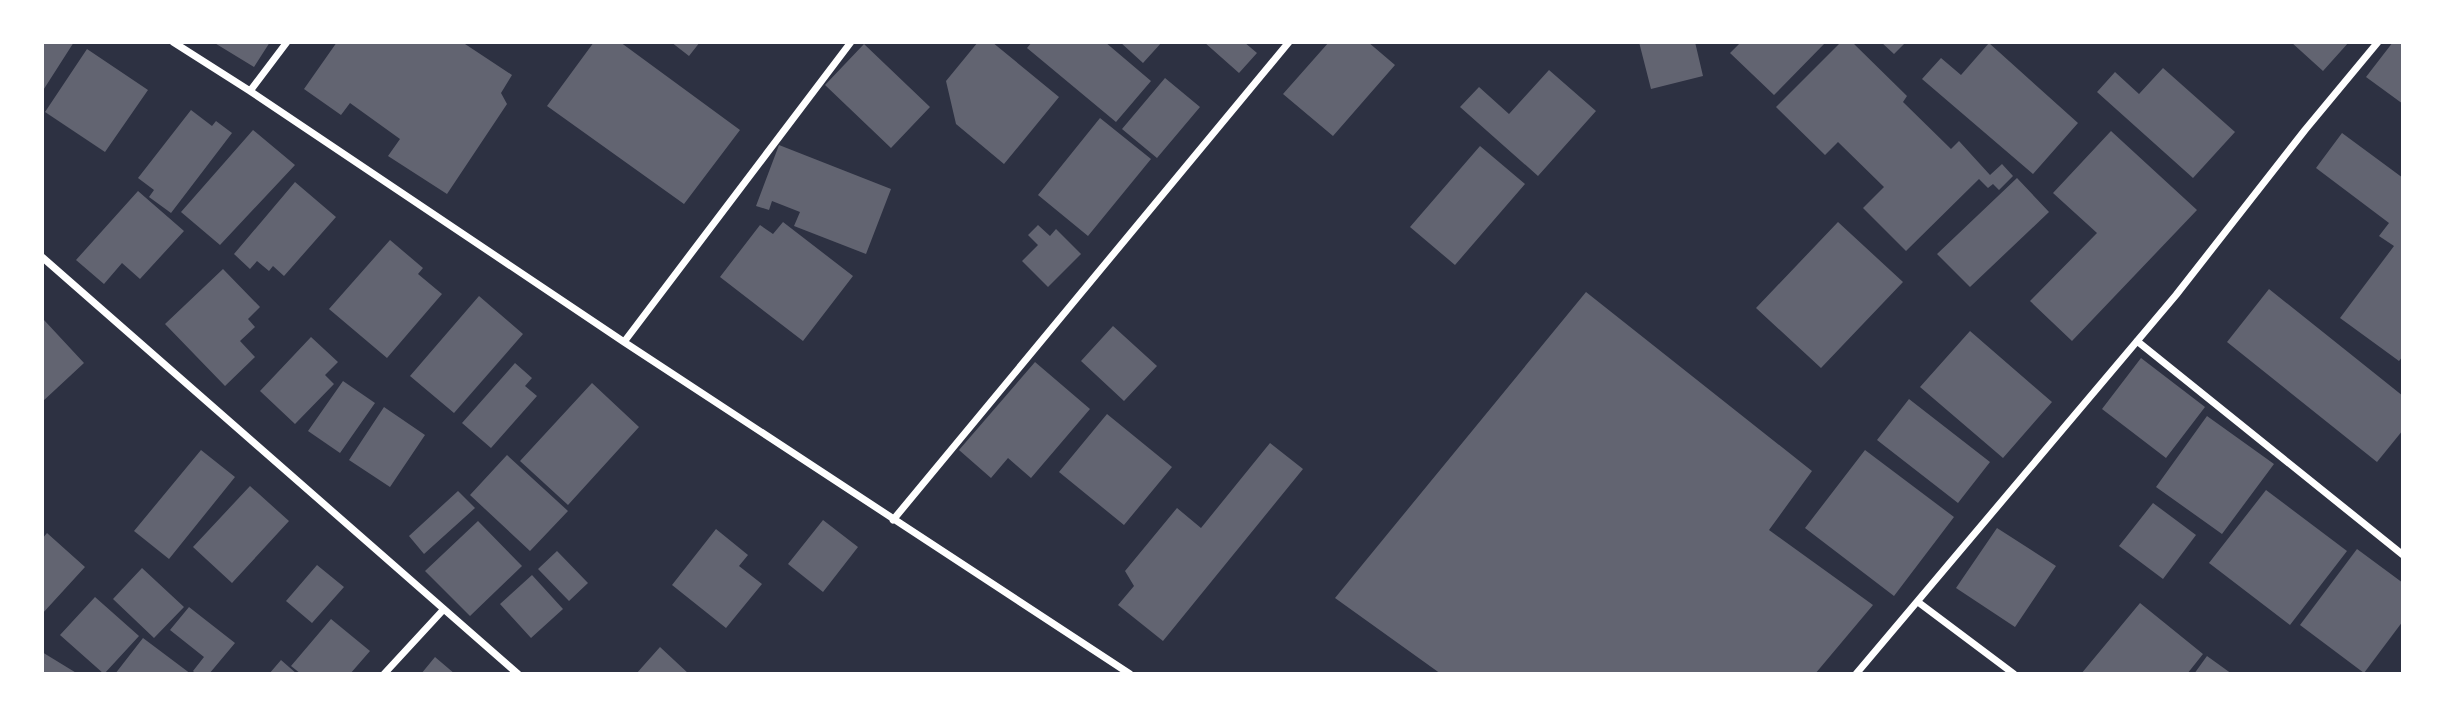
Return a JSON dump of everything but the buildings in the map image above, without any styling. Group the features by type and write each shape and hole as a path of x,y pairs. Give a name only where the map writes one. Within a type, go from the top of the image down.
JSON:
{"street":[{"path":"173,42 1130,674"},
{"path":"250,91 287,42"},
{"path":"624,342 851,42"},
{"path":"893,520 1289,42"},
{"path":"1856,674 2137,341 2378,42"},
{"path":"42,257 518,674"},
{"path":"2137,341 2403,555"},
{"path":"1917,602 2014,674"},
{"path":"384,674 444,609"}]}
